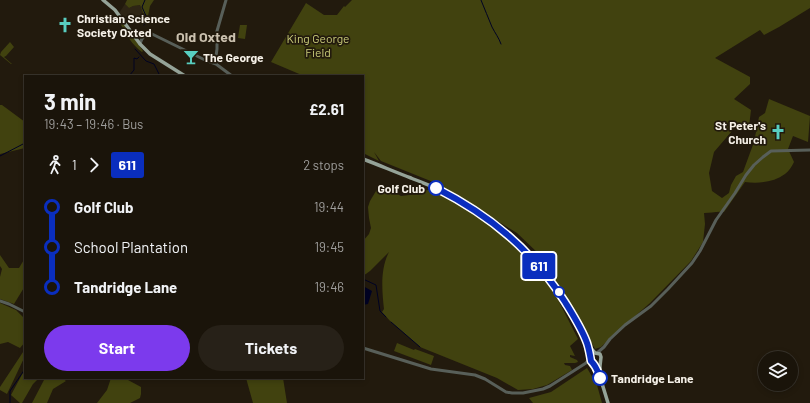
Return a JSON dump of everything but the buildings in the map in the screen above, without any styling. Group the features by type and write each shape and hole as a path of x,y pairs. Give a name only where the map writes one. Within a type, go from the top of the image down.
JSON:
{"main road":[{"path":"103,0 119,16 145,50 154,58 183,75"},
{"path":"364,159 433,186 448,194 496,224 529,254 553,284 571,312 587,344 608,403"},
{"path":"587,344 596,353 601,355 600,378"},
{"path":"592,360 592,355 596,353"},
{"path":"592,360 599,363 600,362"}],"street":[{"path":"215,63 217,31 226,0"},
{"path":"133,34 143,38"},
{"path":"140,44 143,38 148,34 152,34 205,60 215,63 231,75"},
{"path":"596,353 604,347 610,339 660,297 692,263 716,220 754,165 771,151 810,150"},
{"path":"0,301 24,312"},
{"path":"601,355 604,347"},
{"path":"364,348 431,369 475,375 485,379 506,392 516,394 550,386 592,360"}],"shaded area":[{"path":"125,4 129,8 140,5 143,13 148,16 136,20 134,23 119,13"}],"green space":[{"path":"127,0 154,0 150,6 148,16 143,13 140,5 129,8 125,4"},
{"name":"King George Field","path":"352,0 810,0 810,8 779,27 764,35 760,30 715,58 750,77 750,84 734,99 751,110 749,127 738,124 714,152 709,173 712,191 722,198 729,193 736,176 743,172 754,142 759,117 765,113 769,99 810,116 808,142 793,136 788,149 794,162 789,170 781,177 766,182 745,182 724,212 704,213 705,224 703,242 691,261 650,303 601,347 595,349 541,256 517,233 438,184 381,161 374,152 379,161 364,154 364,75 302,75 271,62 306,3 324,15 337,15 344,6 345,7"},
{"path":"120,23 125,25 143,51 142,52 132,43"},
{"path":"240,25 247,25 245,39 238,38"},
{"path":"10,42 14,47 4,57 12,64 0,55"},
{"path":"0,105 2,105 24,121 24,148 0,154"},
{"path":"379,186 401,196 418,194 424,190 432,190 459,204 490,225 509,241 551,286 578,339 570,346 575,356 570,355 570,357 578,362 564,363 565,365 570,366 572,370 547,385 533,389 518,390 497,378 420,347 391,322 382,312 384,309 382,288 383,273 389,252 364,275 364,240 369,234 371,228 368,207"},
{"path":"0,255 9,268 19,268 24,260 24,288 14,304 0,299 0,277 2,269 0,266"},
{"path":"0,303 16,310 24,318 24,343 20,348 8,342 0,344"},
{"path":"397,343 434,356 431,365 394,351"},
{"path":"24,351 24,358 7,394 0,390 0,387"},
{"path":"587,368 597,385 602,403 533,403 529,398 551,392"},
{"path":"24,371 24,379 38,379 33,384 22,403 11,395"},
{"path":"63,379 66,381 53,389 47,403 32,403 44,380"},
{"path":"111,379 128,379 141,387 141,394 140,398 130,403 97,403 107,390"},
{"path":"246,379 283,379 287,403 253,403"}],"water":[{"path":"364,287 372,291 368,304 364,305"}],"waterway":[{"path":"144,25 147,18 142,7 145,0"},
{"path":"481,0 501,44"},
{"path":"135,49 146,61 154,64 160,75"},
{"path":"130,75 134,70 134,58 137,59 139,57"},
{"path":"0,156 24,144"},
{"path":"364,279 376,285 380,311 386,317"},
{"path":"391,322 420,347"},
{"path":"10,403 10,391 24,370"}],"bus line":[{"name":"611","path":"436,188 464,203 496,224 529,254 562,296 587,344 591,361 597,367 600,378"}],"place":[{"name":"Christian Science Society Oxted","path":"65,25"},
{"name":"The George","path":"191,57"},
{"name":"St Peter's Church","path":"778,132"},
{"name":"Golf Club","path":"436,188"},
{"name":"Tandridge Lane","path":"600,378"}],"district":[{"name":"Old Oxted","path":"206,36"}]}
